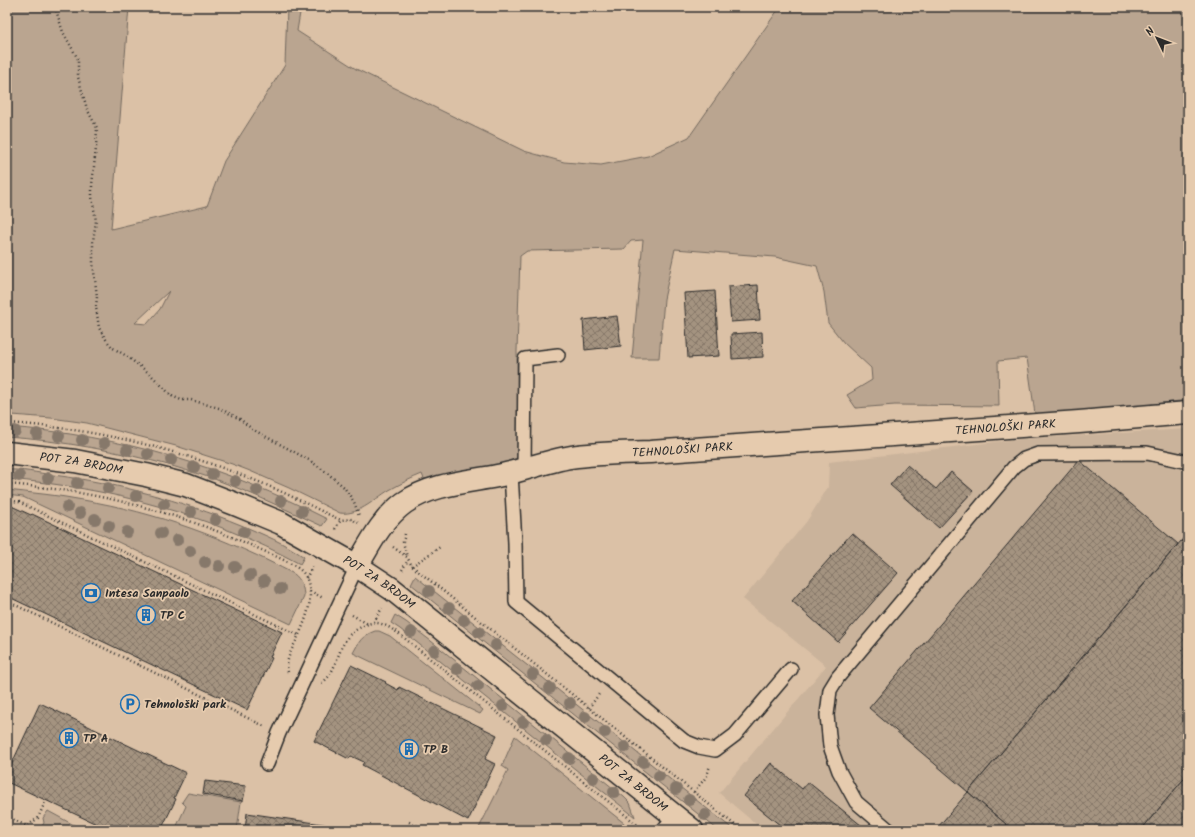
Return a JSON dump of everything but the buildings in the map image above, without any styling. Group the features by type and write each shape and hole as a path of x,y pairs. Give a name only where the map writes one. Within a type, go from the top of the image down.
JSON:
{"street":[{"name":"TEHNOLOŠKI PARK","path":"357,566 375,535 386,521 403,504 423,492 439,487 518,471 570,457 1079,422 1188,413"},
{"name":"POT ZA BRDOM","path":"7,453 75,460 186,485 281,523 357,566 392,589 669,823 692,830"}],"lane":[{"path":"558,355 525,359 515,543 516,602 684,741 699,747 715,750 735,735 791,669"},
{"path":"889,830 856,802 838,771 830,746 827,715 830,690 838,677 1014,467 1024,459 1038,454 1147,453 1188,462"},
{"name":"TEHNOLOŠKI PARK","path":"267,764 279,733 357,566"}],"path":[{"path":"55,7 63,32 78,59 78,77 87,109 96,128 92,197 96,221 93,241 93,263 99,328 113,348 125,355 149,374 172,396 181,400 191,400 219,408 240,419 252,429 309,460 326,472 344,487 354,502 359,516"},
{"path":"7,484 87,494 131,503 176,516 240,540 275,556 297,568 304,574 310,591 306,615 289,654 287,667 297,694 325,681 330,676 347,638 354,632 374,622 386,626 398,633 644,830"},
{"path":"7,500 19,502 298,635"},
{"path":"336,528 341,520"},
{"path":"390,546 407,557 412,566 741,830"},
{"path":"412,566 440,547"},
{"path":"400,574 408,560"},
{"path":"306,578 313,567"},
{"path":"310,591 319,596"},
{"path":"10,598 7,602 279,733"},
{"path":"374,622 381,609"},
{"path":"356,616 368,624"},
{"path":"138,665 140,659"},
{"path":"694,792 707,776"},
{"path":"7,814 16,821 27,826 38,818 46,800"},
{"path":"409,822 426,830"}],"shaded area":[{"path":"7,7 129,7 111,229 207,206 224,161 285,65 287,7 301,7 297,31 356,69 524,151 564,162 601,165 648,156 689,137 780,7 1188,7 1188,400 1104,410 1035,414 1027,358 998,361 999,406 895,405 856,408 847,395 872,380 871,368 844,343 828,323 824,292 817,266 775,257 675,249 664,299 659,358 632,358 643,240 631,241 624,249 527,251 520,256 517,351 518,459 516,461 424,479 422,474 387,491 361,509 347,513 340,513 250,471 176,446 87,423 51,418 12,415 12,417 7,416","holes":["169,291 160,309 147,324 135,323"]},
{"path":"7,427 91,437 172,456 250,484 289,500 327,519 322,526 223,482 172,466 111,451 70,444 7,437"},
{"path":"1188,429 1188,830 763,830 719,793 826,666 743,599 807,521 828,487 829,462 1019,439"},
{"path":"7,470 30,471 77,478 172,500 218,516 257,532 281,543 304,557 300,564 231,531 158,506 121,496 45,483 7,479"},
{"path":"7,490 64,497 110,505 164,519 191,528 243,549 294,574 299,578 302,584 304,597 291,624 23,497 7,495"},
{"path":"415,576 734,830 718,830 411,584"},
{"path":"395,615 431,641 624,797 630,803 635,817 391,623"},
{"path":"375,631 379,631 390,636 483,710 480,714 353,653 363,637"},
{"path":"515,736 624,823 628,830 478,830 508,770 502,766"},
{"path":"188,793 241,802 237,830 175,830 186,806 182,802"},
{"path":"48,811 83,830 39,830 44,823 43,818"}],"place":[{"name":"Intesa Sanpaolo","path":"91,593"},
{"name":"TP C","path":"146,615"},
{"name":"Tehnološki park","path":"130,704"},
{"name":"TP A","path":"69,738"},
{"name":"TP B","path":"409,749"}]}
